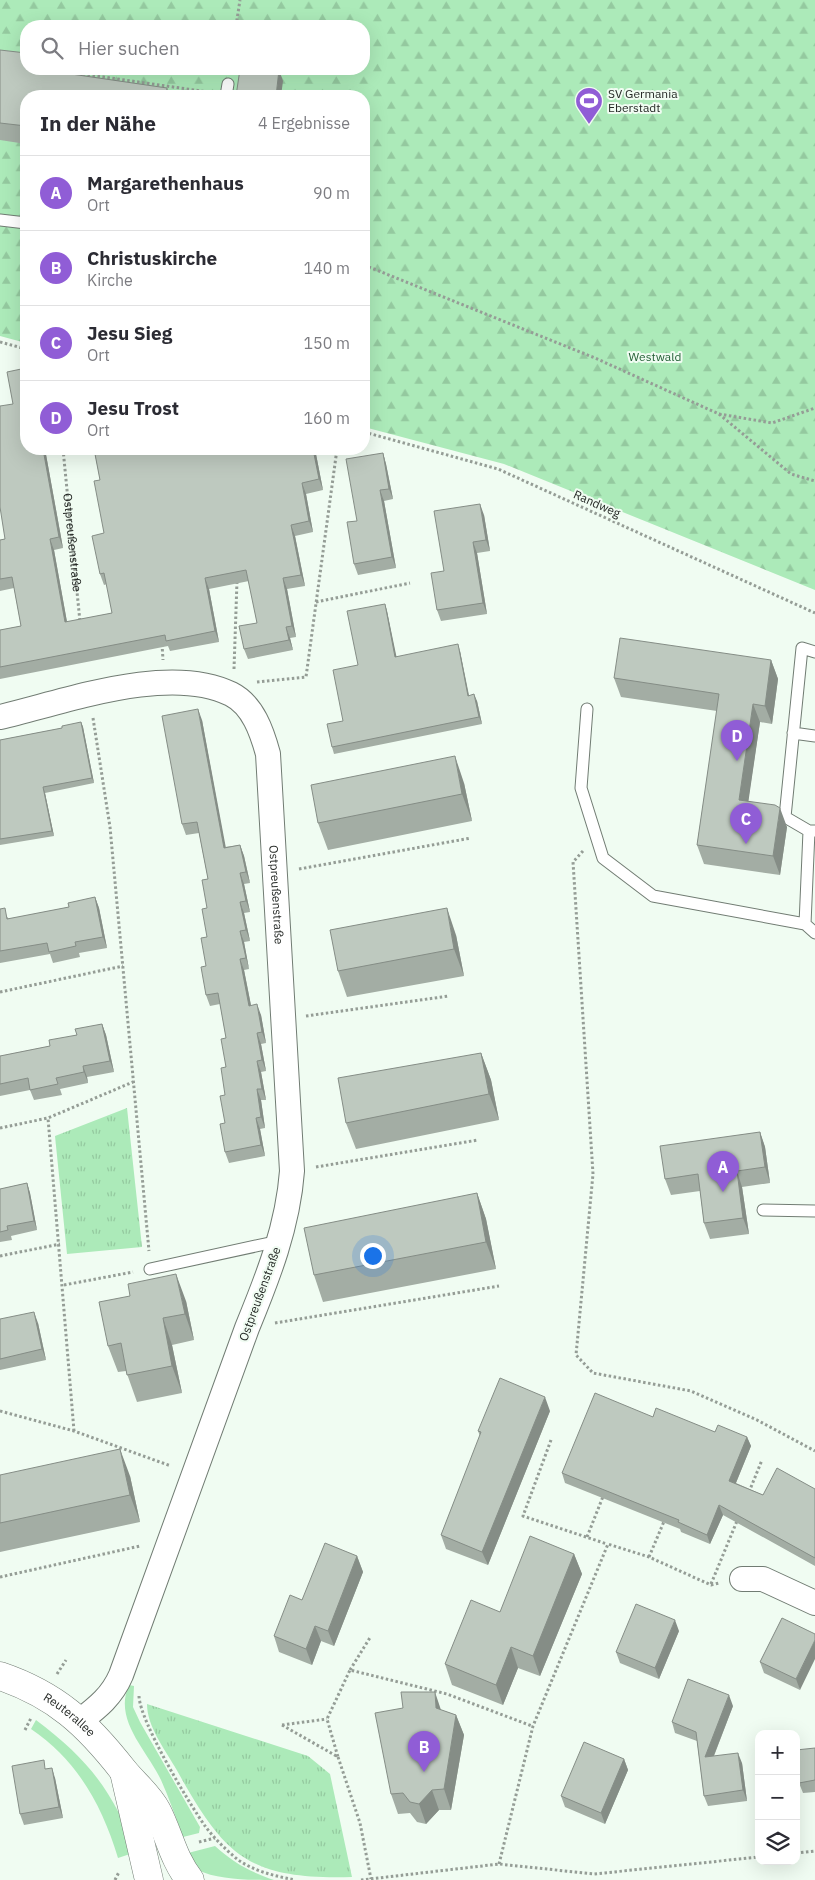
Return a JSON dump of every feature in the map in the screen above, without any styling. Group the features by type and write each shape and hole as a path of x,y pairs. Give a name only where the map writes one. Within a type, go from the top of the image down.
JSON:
{"street":[{"name":"Ostpreußenstraße","path":"0,717 89,695 164,681 194,683 232,689 250,710 262,732 268,754 281,1020 292,1171 290,1201 269,1274 247,1328 195,1475 117,1684 103,1703 80,1721"},
{"path":"742,1579 763,1579 815,1603"},
{"name":"Reuterallee","path":"0,1676 32,1688 80,1721 98,1738 124,1772 146,1794 157,1811 176,1860 190,1880"},
{"name":"Reuterallee","path":"124,1772 148,1880"},
{"path":"175,1880 180,1880"}],"lane":[{"path":"0,220 20,222"},
{"path":"805,924 812,831 785,818 802,648 815,652"},
{"path":"586,709 581,788 603,858 653,896 805,924 815,933"},
{"path":"793,733 815,736"},
{"path":"762,1210 815,1211"},
{"path":"150,1269 279,1241"}],"path":[{"path":"237,20 240,0"},
{"path":"95,75 211,90"},
{"path":"370,267 595,358 719,414 772,423 815,408"},
{"path":"0,342 20,347"},
{"path":"719,414 791,474 815,481"},
{"name":"Randweg","path":"370,434 498,469 815,612"},
{"name":"Ostpreußenstraße","path":"64,455 81,630"},
{"path":"238,577 232,689 306,677 336,455"},
{"path":"316,602 410,583"},
{"path":"162,642 164,681"},
{"path":"64,1285 150,1269 110,827 89,695"},
{"path":"596,836 573,862 593,1174 576,1355 593,1373 691,1391 756,1420 815,1450"},
{"path":"274,873 471,838"},
{"path":"0,992 123,966"},
{"path":"281,1020 449,996"},
{"path":"0,1128 48,1118 133,1082"},
{"path":"48,1118 64,1285 74,1431"},
{"path":"292,1171 478,1140"},
{"path":"0,1256 60,1244"},
{"path":"247,1328 499,1286"},
{"path":"0,1411 74,1431 195,1475"},
{"path":"551,1440 523,1516 648,1557 711,1585 742,1579"},
{"path":"748,1495 762,1460"},
{"path":"586,1538 608,1485"},
{"path":"648,1557 668,1513"},
{"path":"711,1585 740,1513"},
{"path":"498,1864 532,1726 608,1544"},
{"path":"0,1577 140,1546"},
{"path":"371,1636 350,1670 327,1719 360,1823 371,1878"},
{"path":"350,1670 447,1694 532,1726"},
{"path":"139,1689 138,1700 147,1726 197,1814 210,1832 226,1849 249,1866 295,1880"},
{"path":"327,1719 282,1725 338,1757"},
{"path":"800,1853 815,1851"},
{"path":"360,1880 498,1864 594,1874 755,1857"}],"green space":[{"name":"Westwald","path":"0,0 815,0 815,590 504,464 370,429 370,90 20,90 20,341 0,336"},
{"path":"127,1108 142,1247 67,1254 55,1136"},
{"path":"129,1685 134,1686 133,1707 140,1722 200,1827 199,1833 183,1837 161,1780 128,1723 125,1698"},
{"path":"147,1704 308,1756 330,1774 352,1877 316,1877 287,1873 262,1867 242,1856 208,1822 192,1797 153,1729"},
{"path":"36,1720 70,1748 97,1778 118,1811 136,1852 118,1858 104,1820 86,1785 62,1755 31,1729"},
{"path":"215,1846 243,1866 257,1874 274,1880 224,1878 198,1870 188,1853"}],"building":[{"path":"0,50 20,52 20,75 78,75 167,88 167,90 20,90 20,125 0,123"},
{"path":"239,75 278,75 277,90 237,90"},
{"path":"20,369 20,455 44,455 59,537 50,539 65,622 112,613 104,573 100,574 92,536 104,533 94,481 100,480 95,455 314,455 319,479 302,483 309,521 291,525 301,575 283,578 292,626 286,627 289,640 244,649 239,626 257,623 246,570 205,578 215,631 166,641 165,635 0,667 0,630 21,626 12,577 0,579 0,540 5,539 0,507 0,406 13,404 7,372"},
{"path":"383,453 389,489 380,490 392,557 354,564 347,522 357,521 346,459"},
{"path":"480,504 486,540 473,542 483,603 437,610 431,573 444,571 434,511"},
{"path":"385,604 395,657 458,644 468,696 474,694 479,717 332,747 327,724 343,721 333,670 358,665 347,611"},
{"path":"620,638 771,660 765,706 753,704 739,800 775,805 780,808 773,856 697,845 719,694 614,678"},
{"path":"198,709 224,848 240,845 246,872 240,873 246,901 240,902 246,930 240,931 246,958 240,959 249,1006 257,1004 262,1032 257,1033 262,1060 257,1061 262,1089 257,1089 261,1117 256,1118 261,1145 225,1152 220,1124 225,1123 220,1096 225,1095 221,1068 226,1067 221,1039 226,1038 218,993 206,995 201,967 206,966 201,938 207,937 202,909 207,908 202,880 208,879 197,822 182,824 162,716"},
{"path":"81,722 92,778 43,787 52,831 0,839 0,740 62,728 62,726"},
{"path":"455,756 462,794 318,823 311,785"},
{"path":"95,897 103,937 75,942 76,946 49,952 47,943 0,951 0,909 5,908 7,919 69,907 68,903"},
{"path":"447,908 454,949 338,971 330,930"},
{"path":"102,1024 110,1061 83,1066 84,1072 56,1078 58,1084 30,1090 28,1078 0,1084 0,1056 50,1046 49,1040 77,1035 75,1029"},
{"path":"481,1053 489,1094 346,1123 338,1078"},
{"path":"760,1132 765,1167 737,1171 743,1218 704,1223 698,1174 665,1179 660,1146"},
{"path":"27,1183 34,1221 7,1226 8,1230 0,1232 0,1189"},
{"path":"477,1193 486,1242 314,1275 304,1228"},
{"path":"176,1274 185,1314 163,1318 172,1366 127,1375 121,1343 108,1346 99,1302 130,1296 128,1284"},
{"path":"34,1312 42,1349 0,1359 0,1319"},
{"path":"500,1378 545,1397 482,1552 441,1535 481,1432 478,1431"},
{"path":"595,1393 653,1417 656,1408 715,1432 718,1425 747,1437 729,1481 763,1495 777,1468 815,1489 815,1558 719,1505 707,1535 678,1522 679,1520 562,1473"},
{"path":"120,1449 130,1495 0,1523 0,1475"},
{"path":"530,1536 574,1554 533,1656 511,1647 496,1685 445,1664 471,1600 500,1612"},
{"path":"325,1543 357,1556 328,1631 315,1626 306,1649 274,1636 290,1595 302,1600"},
{"path":"636,1604 675,1620 655,1668 616,1652"},
{"path":"782,1618 815,1634 815,1640 796,1679 760,1662"},
{"path":"688,1679 729,1695 705,1757 738,1753 743,1790 704,1796 696,1732 672,1722"},
{"path":"401,1692 435,1692 436,1708 456,1715 444,1789 432,1790 419,1804 410,1802 403,1793 391,1794 375,1713 403,1708"},
{"path":"584,1742 624,1759 601,1813 561,1796"},
{"path":"815,1748 815,1780 800,1783 800,1750"},
{"path":"44,1760 45,1769 52,1768 59,1807 20,1814 12,1766"}],"place":[{"name":"SV Germania Eberstadt","path":"589,125"},
{"name":"Jesu Trost","path":"737,761"},
{"name":"Jesu Sieg","path":"746,844"},
{"name":"Margarethenhaus","path":"723,1192"},
{"name":"Christuskirche","path":"424,1772"}]}
